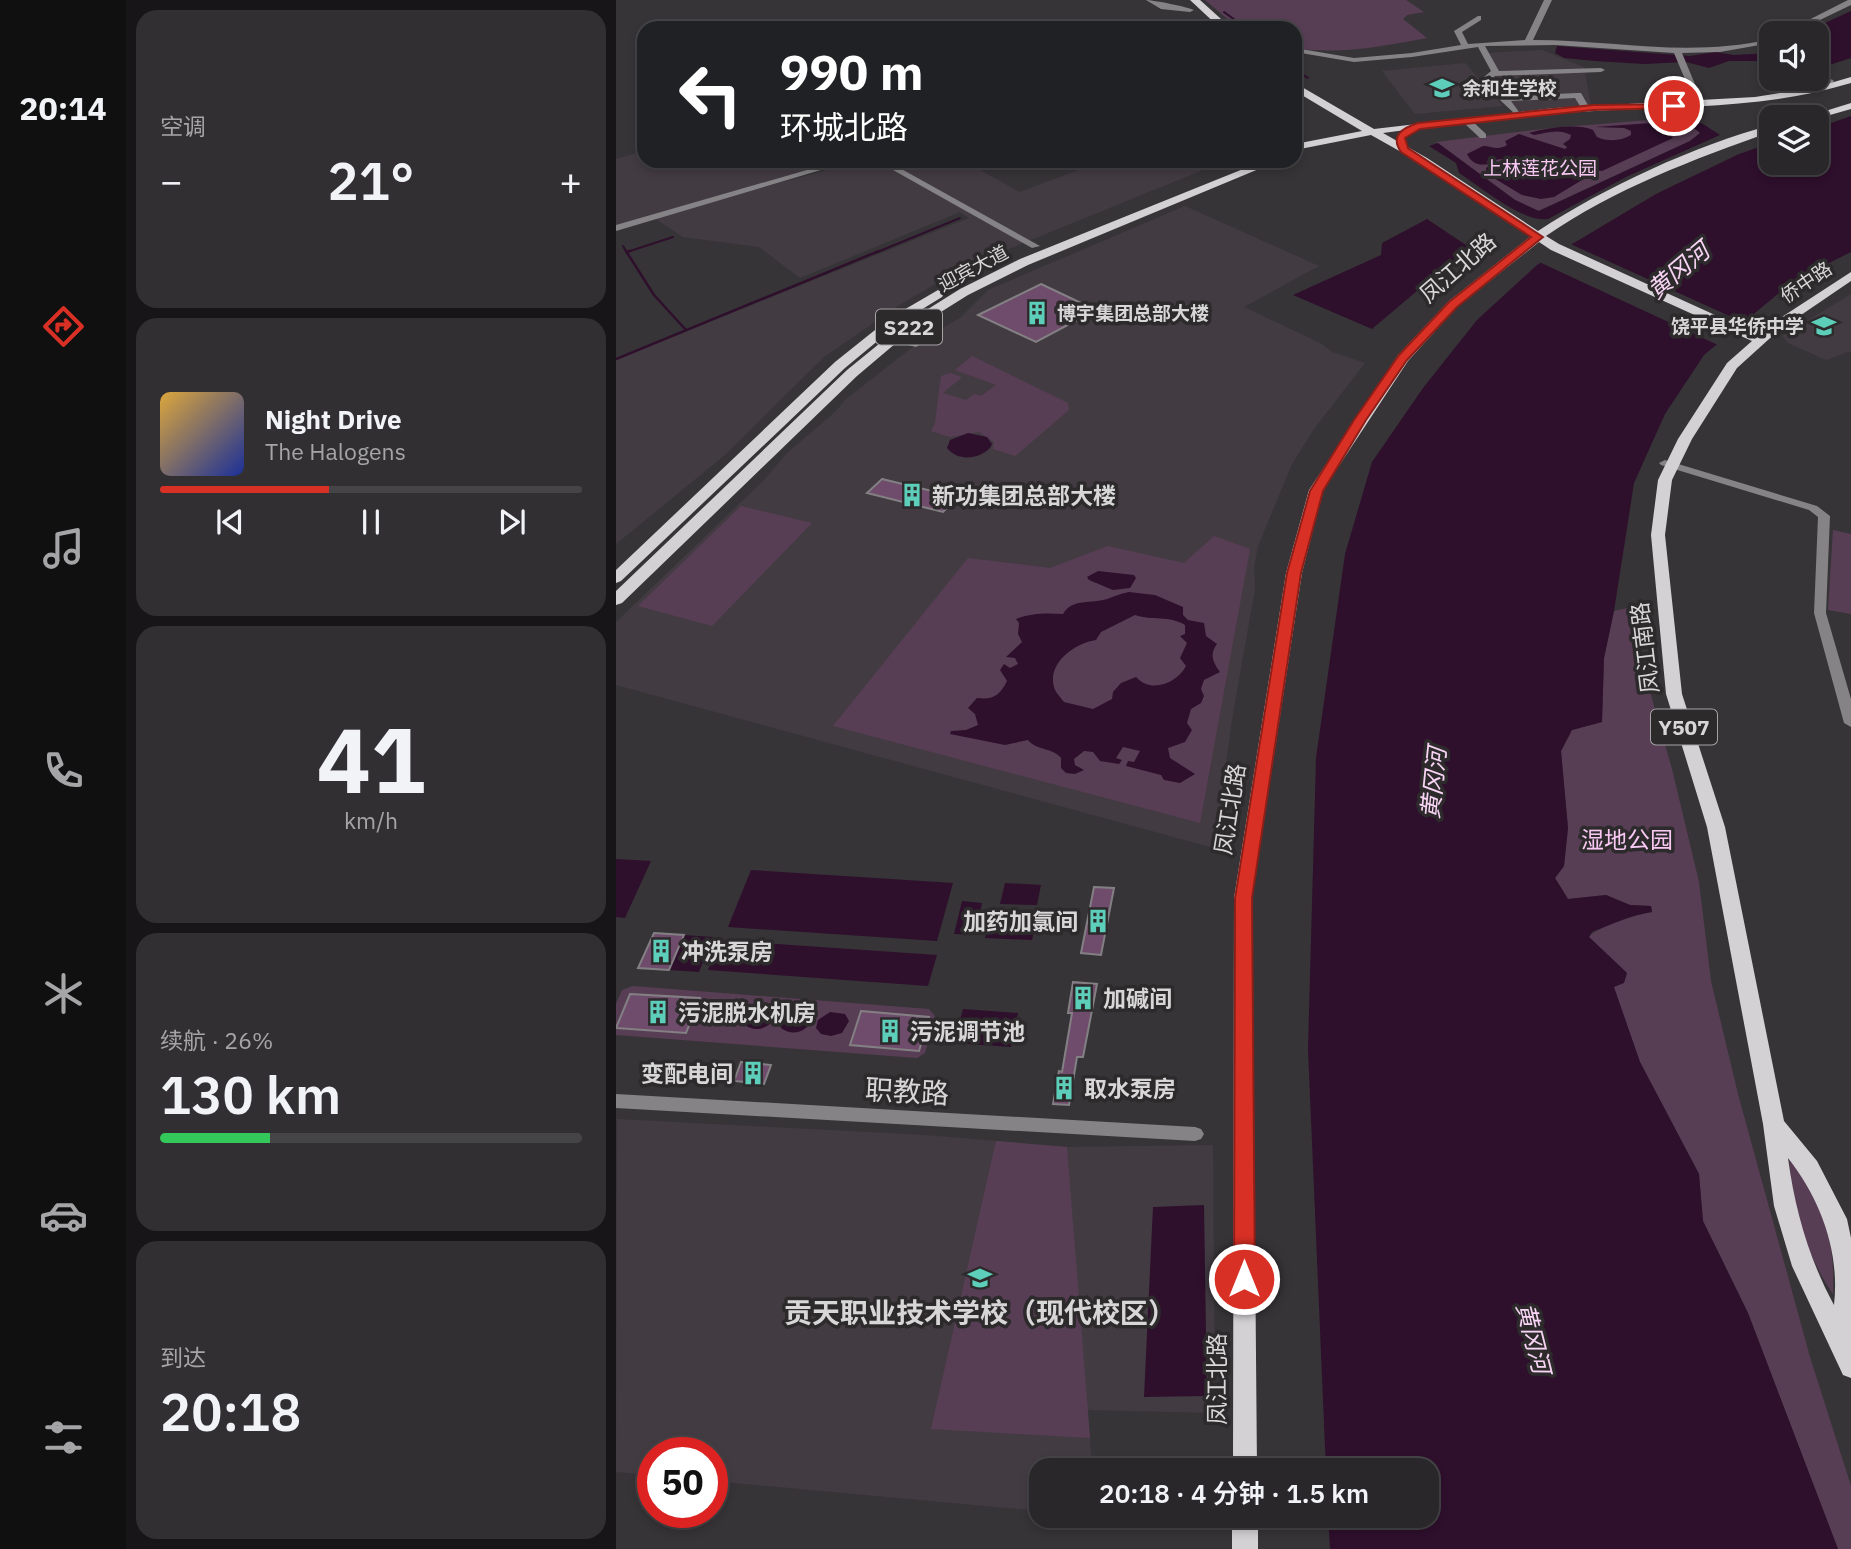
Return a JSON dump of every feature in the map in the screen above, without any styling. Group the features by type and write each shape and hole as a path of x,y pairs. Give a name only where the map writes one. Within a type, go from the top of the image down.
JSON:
{"main road":[{"path":"1182,0 1216,21"},
{"path":"1193,5 1206,21"},
{"path":"1302,146 1418,126 1593,108 1753,101 1851,80"},
{"path":"1302,91 1401,151 1542,245 1755,344"},
{"path":"1302,101 1338,122 1371,133"},
{"path":"1829,112 1851,106"},
{"path":"1401,151 1401,136 1418,126"},
{"name":"凤江北路","path":"1244,1458 1243,898 1294,573 1317,491 1360,420 1403,358 1453,304 1631,184 1694,155 1759,132"},
{"path":"1302,152 1371,133"},
{"path":"1327,146 1364,144 1401,151"},
{"name":"迎宾大道","path":"616,600 857,369 905,329 995,276 1070,238 1230,168"},
{"name":"迎宾大道","path":"616,578 841,365 894,321 982,270 1035,246 1070,238 1255,168"},
{"path":"982,270 995,276"},
{"name":"侨中路","path":"1755,344 1835,284 1851,276"},
{"path":"914,309 928,315"},
{"name":"凤江南路","path":"1755,344 1732,366 1685,439 1665,480 1658,535 1674,694 1716,827 1774,1124 1778,1173 1791,1227 1811,1283 1842,1340 1851,1367"},
{"path":"841,365 857,369"},
{"name":"凤江南路","path":"1774,1124 1809,1168 1836,1219 1848,1281 1842,1340"},
{"path":"1245,1528 1245,1549"}],"street":[{"path":"1150,0 1164,7 1193,5"},
{"path":"1528,42 1548,0"},
{"path":"1812,21 1851,2"},
{"path":"1465,46 1458,31 1478,18"},
{"path":"1302,52 1354,60 1412,55 1480,44 1528,42 1679,56 1759,44"},
{"path":"1480,44 1495,71 1488,77 1515,112"},
{"path":"1485,53 1542,50"},
{"path":"1679,56 1699,101"},
{"path":"1491,74 1601,70"},
{"path":"1504,99 1578,95 1585,107"},
{"path":"1467,121 1483,136"},
{"path":"616,228 823,168"},
{"path":"894,168 1035,246"},
{"path":"892,338 916,344"},
{"path":"1665,463 1813,508 1824,516 1820,613 1851,723"},
{"name":"职教路","path":"616,1101 1195,1133"}],"shaded area":[{"path":"1542,50 1584,67 1591,106 1515,112 1488,77 1495,71 1485,53"},
{"name":"余和生学校","path":"1465,63 1503,106 1415,114 1382,71"},
{"path":"637,153 637,168 816,168 686,208 835,168 977,168 1020,192 1083,168 1208,168 962,268 898,306 824,357 725,455 616,544 616,359 969,218 960,212 800,278 759,247 683,237 653,217 616,225 616,159"},
{"path":"1185,206 1319,266 1244,307 1322,344 1332,352 1365,363 1314,429 1292,464 1258,546 1254,567 1255,589 1233,713 1214,848 616,685 616,622 763,481 787,453 845,400 924,338 960,318 988,290"},
{"name":"饶平县华侨中学","path":"1851,294 1851,351 1826,360 1788,343 1782,336"},
{"path":"617,1119 925,1135 1067,1147 1213,1145 1215,1413 1088,1410 1091,1458 1029,1458 1029,1510 728,1482 728,1437 637,1437 637,1474 616,1472"}],"green space":[{"path":"1205,0 1406,0 1424,12 1407,15 1403,19 1427,38 1378,47 1312,50 1302,49 1302,21 1230,21"},
{"name":"上林莲花公园","path":"1662,119 1673,126 1692,127 1700,133 1690,141 1538,211 1515,200 1436,142 1551,128"},
{"path":"972,356 1068,403 1069,410 1015,456 993,449 994,442 979,432 950,437 931,431 935,423 941,376 950,373 962,377 943,393 966,400 974,394 981,396 996,385 955,370"},
{"path":"741,506 812,523 712,626 638,606"},
{"path":"1833,530 1851,534 1851,614 1828,610"},
{"path":"1214,536 1250,549 1200,823 833,726 968,558 1050,568 1108,546 1184,563"},
{"name":"湿地公园","path":"1637,606 1641,660 1672,769 1699,882 1711,981 1738,1094 1810,1357 1851,1486 1851,1549 1838,1549 1748,1313 1703,1221 1699,1174 1640,1062 1613,986 1627,973 1589,937 1608,925 1652,912 1651,906 1630,905 1606,895 1568,899 1555,878 1564,866 1568,828 1561,751 1572,730 1602,722 1604,658 1614,611"},
{"path":"633,986 929,1009 935,1016 925,1053 917,1058 616,1035 616,1004 622,990"},
{"path":"996,1141 1067,1147 1090,1438 931,1429"},
{"path":"1789,1159 1811,1190 1825,1222 1832,1256 1833,1294 1815,1263 1802,1230 1793,1195"}],"water":[{"path":"1851,11 1851,58 1829,65 1829,21"},
{"path":"1557,46 1690,56 1715,52 1734,55 1759,54 1759,61 1729,61 1709,68 1686,62 1644,64 1564,58 1555,53"},
{"name":"黄冈河","path":"1851,116 1851,252 1795,280 1704,355 1665,414 1634,483 1604,658 1602,722 1572,730 1561,751 1568,828 1564,866 1555,878 1568,899 1606,895 1630,905 1651,906 1652,912 1614,923 1592,932 1589,937 1627,973 1624,983 1614,987 1640,1062 1699,1174 1703,1221 1748,1313 1838,1549 1330,1549 1329,1528 1439,1528 1439,1458 1325,1458 1308,1049 1316,758 1345,554 1372,462 1423,388 1477,320 1537,265 1656,194 1759,147 1759,175 1829,175 1829,124"},
{"path":"1690,120 1703,124 1720,135 1626,177 1548,219 1538,219 1502,203 1459,173 1456,163 1429,146 1438,143 1515,200 1539,211 1690,141 1700,133 1692,128 1667,122"},
{"name":"上林莲花公园","path":"1658,124 1673,138 1602,171 1590,169 1577,175 1582,180 1554,197 1541,199 1522,195 1487,174 1486,168 1491,165 1505,165 1502,159 1487,161 1488,164 1481,165 1473,162 1467,154 1483,146 1503,147 1507,145 1505,141 1519,134 1565,149 1567,147 1563,144 1571,135 1557,131 1534,135 1529,133 1553,128 1586,128 1593,130 1597,137 1614,140 1631,135 1631,131 1624,128 1595,127"},
{"path":"1427,219 1469,247 1372,329 1293,295 1381,255 1382,243"},
{"path":"968,433 987,437 992,444 990,448 974,457 963,457 947,448 950,440"},
{"path":"1098,571 1134,575 1136,578 1130,588 1113,590 1089,580 1087,577"},
{"path":"1129,592 1155,595 1183,607 1183,615 1188,620 1204,623 1206,636 1217,644 1213,658 1220,672 1204,680 1201,689 1204,696 1201,703 1191,709 1187,723 1192,730 1185,742 1168,748 1170,758 1195,774 1180,783 1126,766 1128,761 1134,762 1140,751 1123,747 1116,758 1122,760 1119,764 1100,761 1093,752 1084,751 1074,759 1075,765 1084,770 1075,774 1066,773 1061,768 1061,758 1028,740 1005,745 950,734 951,731 966,730 978,725 975,714 968,708 977,698 996,696 1007,681 1000,670 1004,664 1010,668 1018,664 1015,658 1006,657 1022,642 1016,619 1039,614 1063,614 1077,604","holes":["1135,615 1173,620 1185,625 1185,634 1180,636 1187,643 1180,658 1186,666 1182,672 1163,684 1149,685 1136,677 1121,683 1113,692 1112,699 1093,709 1064,702 1055,689 1053,678 1065,655 1080,645 1096,640 1101,632"]},
{"path":"616,859 651,861 625,918 616,917"},
{"path":"751,870 953,883 937,941 728,927"},
{"path":"1005,883 1041,885 1037,905 1000,904"},
{"path":"962,901 982,903 975,935 954,934"},
{"path":"991,913 1037,915 1032,940 985,938"},
{"path":"684,935 713,937 699,972 669,970"},
{"path":"720,940 937,955 928,986 708,970"},
{"path":"757,1005 771,1007 775,1019 756,1029 744,1024 743,1017 748,1009"},
{"path":"793,1008 808,1010 811,1022 798,1032 781,1028 780,1020 784,1013"},
{"path":"963,1009 1018,1013 1011,1047 954,1043"},
{"path":"830,1012 845,1014 849,1021 842,1033 831,1036 821,1034 816,1028 818,1020"},
{"path":"1204,1205 1207,1396 1144,1397 1153,1207"}],"pier":[{"path":"1566,242 1747,324 1720,346 1537,261"}],"building":[{"name":"博宇集团总部大楼","path":"1041,284 1096,310 1036,342 978,315"},
{"name":"新功集团总部大楼","path":"882,479 957,497 943,512 867,493"},
{"name":"加药加氯间","path":"1094,887 1114,888 1101,955 1081,953"},
{"name":"冲洗泵房","path":"654,933 684,935 669,970 638,968"},
{"path":"1073,982 1097,984 1083,1057 1077,1057 1069,1105 1053,1104 1059,1071 1062,1072 1072,1013 1068,1013"},
{"name":"污泥脱水机房","path":"630,994 700,998 686,1033 616,1028"},
{"name":"污泥调节池","path":"861,1011 929,1017 919,1051 850,1045"},
{"name":"变配电间","path":"741,1062 771,1065 764,1084 734,1081"}],"waterway":[{"path":"1224,12 1236,21"},
{"path":"1302,74 1308,78"},
{"path":"875,253 960,218"},
{"path":"630,251 627,252 673,237"},
{"path":"623,246 627,253"},
{"path":"626,251 654,295 686,330"},
{"path":"616,359 879,251"}],"place":[{"name":"余和生学校","path":"1442,88"},
{"name":"博宇集团总部大楼","path":"1037,313"},
{"name":"饶平县华侨中学","path":"1824,326"},
{"name":"新功集团总部大楼","path":"912,495"},
{"name":"加药加氯间","path":"1098,921"},
{"name":"冲洗泵房","path":"661,951"},
{"name":"加碱间","path":"1083,998"},
{"name":"污泥脱水机房","path":"658,1012"},
{"name":"污泥调节池","path":"890,1031"},
{"name":"变配电间","path":"753,1073"},
{"name":"取水泵房","path":"1064,1088"},
{"name":"贡天职业技术学校（现代校区）","path":"980,1278"}],"route":[{"path":"1244,1279 1243,898 1294,573 1317,491 1360,420 1403,358 1453,304 1538,237 1405,150 1400,143 1401,138 1407,130 1418,126 1458,121 1593,108 1674,106"}]}
